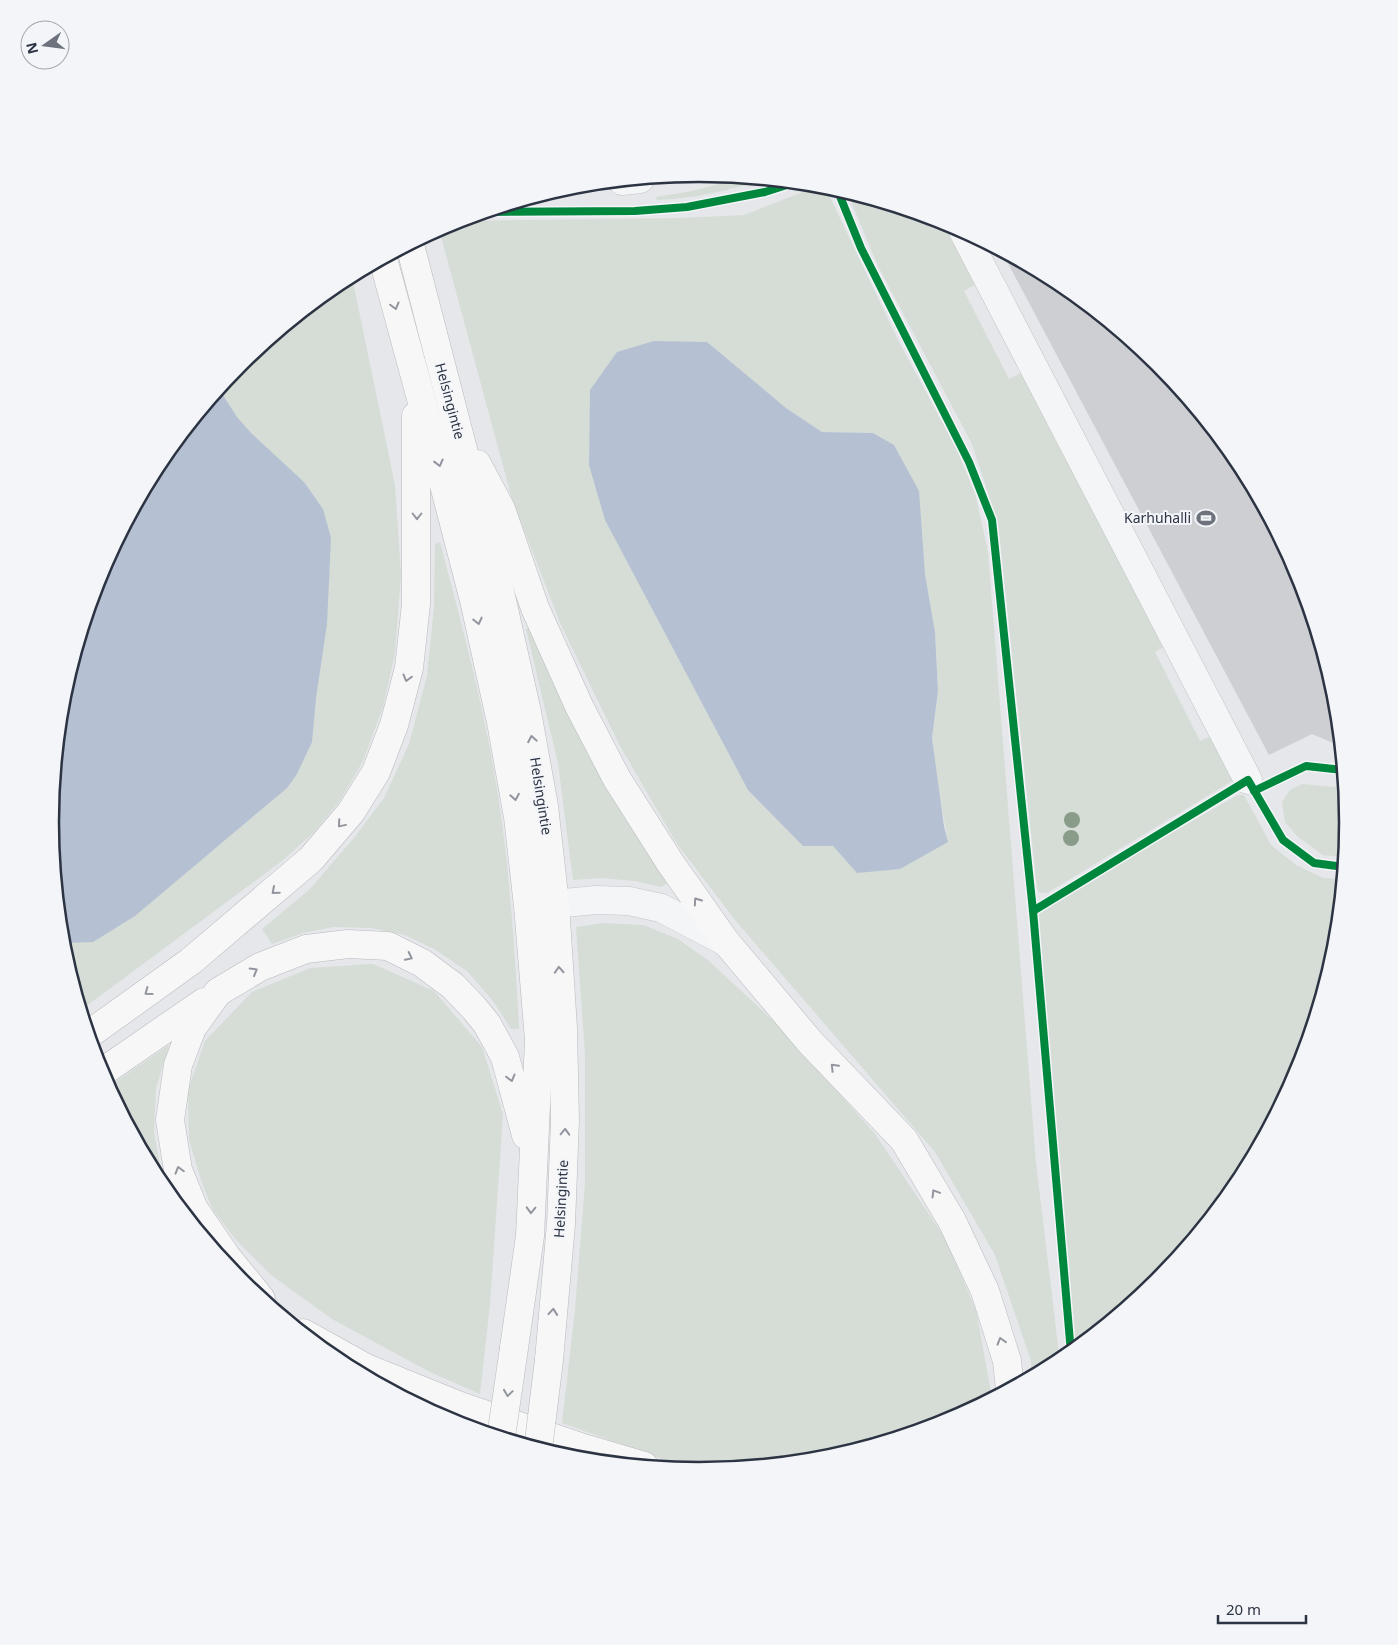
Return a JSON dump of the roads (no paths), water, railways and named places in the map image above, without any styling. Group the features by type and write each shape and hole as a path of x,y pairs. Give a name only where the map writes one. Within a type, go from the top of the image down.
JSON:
{"highway":[{"name":"Helsingintie","path":"412,250 501,596 527,712 544,806 555,904 563,1028 565,1120 561,1224 549,1360 539,1442"},
{"name":"Helsingintie","path":"385,265 471,591 501,722 518,818 528,906 539,1040 530,1236 502,1432"},
{"path":"94,1031 191,961 312,859 351,812 376,772 394,725 410,668 416,604 416,380"},
{"path":"457,426 501,509 535,608 579,706 617,779 671,864 726,942 810,1042 904,1140 952,1221 985,1291 1007,1361 1009,1382"},
{"path":"107,1069 218,992 260,967 306,949 348,944 388,946 422,963 453,986 487,1024 505,1057 533,1161"},
{"path":"218,992 192,1028 178,1065 170,1120 178,1170 194,1210 219,1246"},
{"path":"347,1357 366,1368 460,1406 611,1456"}],"street":[{"path":"969,242 1248,780"},
{"path":"528,906 596,900 629,901 661,908 726,942"}],"water":[{"path":"654,341 707,342 786,408 822,432 873,433 894,445 919,491 925,574 935,632 938,691 932,738 944,826 948,842 900,869 857,873 833,846 803,846 748,790 605,520 589,465 590,390 617,352"},
{"path":"223,395 237,417 251,433 304,482 323,509 331,538 327,624 316,698 312,742 297,774 287,788 135,916 93,942 70,943 60,864 60,781 64,739 71,698 93,617 107,577 125,539 167,467 191,433"}],"place":[{"name":"Karhuhalli","path":"1206,518"}]}
